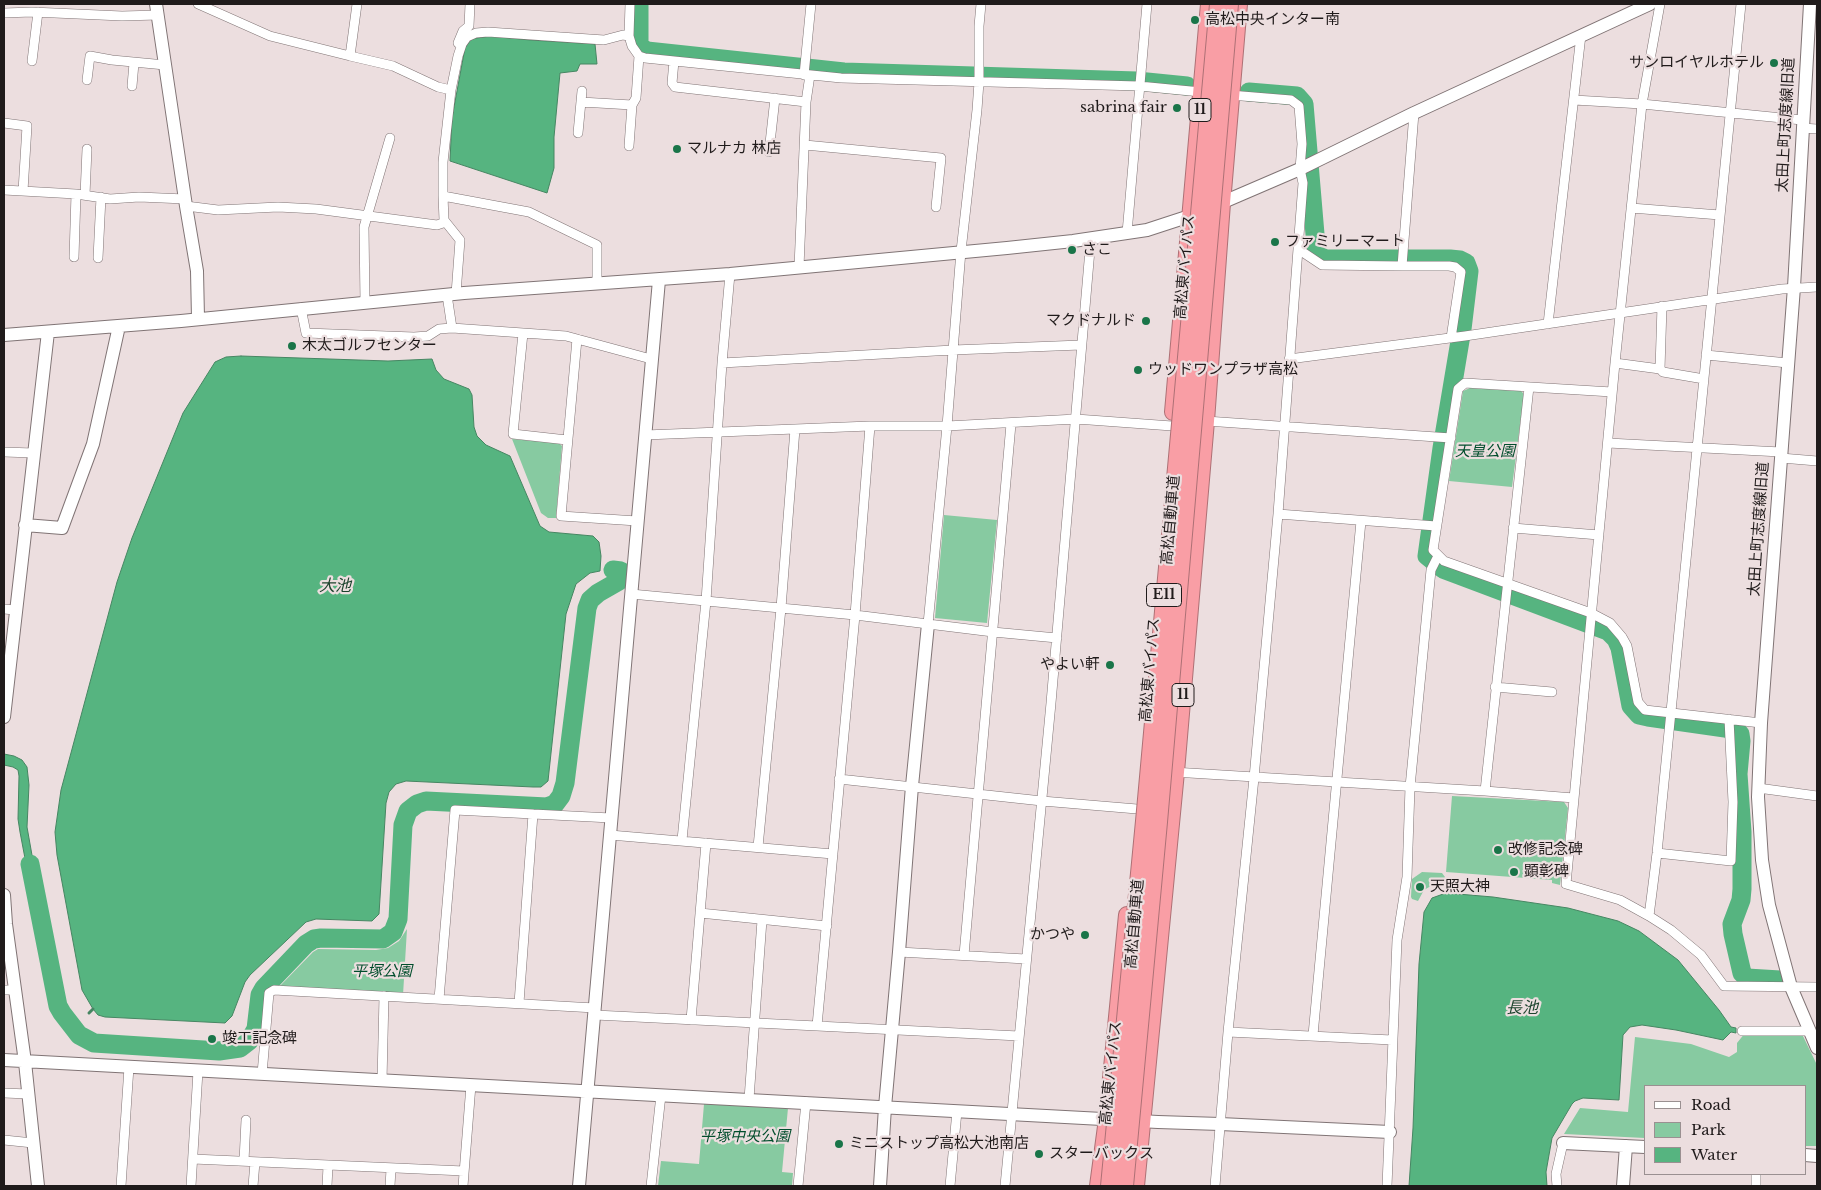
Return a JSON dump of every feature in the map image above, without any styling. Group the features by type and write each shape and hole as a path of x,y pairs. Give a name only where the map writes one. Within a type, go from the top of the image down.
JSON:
{"highway":[{"name":"高松東バイパス","path":"1098,1186 1107,1119 1141,768 1209,4"},
{"path":"1205,140 1209,4"},
{"name":"高松自動車道","path":"1109,1186 1144,831 1218,4"},
{"name":"高松自動車道","path":"1125,1186 1158,842 1230,4"},
{"name":"高松東バイパス","path":"1136,1186 1176,772 1206,422 1230,95 1239,4"}],"street":[{"path":"198,4 270,36 393,66 438,87 451,90"},
{"path":"350,56 357,4"},
{"path":"454,73 455,49 463,31 469,26 470,4"},
{"path":"629,146 632,105 636,98 639,56 632,46 629,36 630,4"},
{"path":"799,267 805,145 806,71 811,4"},
{"path":"880,1186 912,786 948,426 953,350 979,78 981,4"},
{"path":"1127,233 1147,4"},
{"path":"4,335 119,326 452,294 730,274 1007,248 1147,230 1190,216 1301,168 1650,4"},
{"path":"1660,4 1642,104 1612,392 1566,884 1620,900 1671,930 1701,955 1724,986 1817,987"},
{"path":"1649,916 1657,853 1696,448 1742,4"},
{"name":"太田上町志度線旧道","path":"1810,4 1794,287 1761,723 1758,788 1762,860 1769,905 1791,988 1817,1048"},
{"path":"32,61 42,9"},
{"path":"4,12 42,9 122,16 157,9 197,271 198,318"},
{"path":"452,328 452,294 460,240 444,220 442,196 443,162 451,90 462,44 467,37 476,33 488,32 604,40 623,35 629,36"},
{"path":"1548,324 1581,36"},
{"path":"87,80 90,56 134,63 165,65"},
{"path":"639,56 674,61 806,71 841,78 979,78 1139,83 1201,92"},
{"path":"674,61 672,83 675,87 806,102"},
{"path":"132,86 134,63"},
{"path":"578,133 582,91"},
{"path":"1215,1186 1278,514 1303,183 1299,106 1291,100 1230,95"},
{"path":"769,152 775,98"},
{"path":"1574,100 1642,104 1730,113 1802,124 1817,129"},
{"path":"581,102 632,105"},
{"path":"1403,262 1414,114"},
{"path":"4,123 27,126 23,191"},
{"path":"365,303 364,239 367,217 390,138"},
{"path":"805,145 941,158 936,207"},
{"path":"74,257 87,148"},
{"path":"4,190 81,195 110,199 139,197 185,202 218,210 278,207 316,209 437,225 443,223 444,220"},
{"path":"442,196 528,212 597,245 598,284"},
{"path":"98,258 101,197"},
{"path":"1631,208 1720,215"},
{"path":"1006,1186 1091,238"},
{"path":"1298,249 1322,265 1403,262 1455,267 1461,272 1457,337"},
{"path":"682,840 706,601 730,274"},
{"path":"579,1186 659,280"},
{"path":"1290,359 1548,324 1712,298 1794,287 1817,287"},
{"path":"1662,306 1660,368 1663,372 1704,379"},
{"path":"301,308 306,333 414,337 428,336 439,329 452,328 566,336 651,359"},
{"path":"25,525 62,528 93,444 119,326"},
{"path":"4,717 10,610 25,525 48,332"},
{"path":"522,333 512,434 567,440"},
{"path":"578,339 561,516 637,521"},
{"path":"722,363 1081,345"},
{"path":"1706,355 1788,363"},
{"path":"1615,363 1653,369 1660,368"},
{"path":"1612,392 1465,383 1458,390 1446,437 1432,526 1433,550 1437,557 1444,561 1506,590 1590,620 1610,623 1627,646 1641,707 1645,710 1670,718 1729,725 1761,723"},
{"path":"1485,791 1529,387"},
{"path":"645,436 870,426 1011,424 1076,418 1172,426"},
{"path":"1206,422 1446,437"},
{"path":"964,955 1011,424"},
{"path":"817,1026 855,615 870,426"},
{"path":"758,847 796,429"},
{"path":"1608,443 1781,455 1817,461"},
{"path":"4,452 33,454"},
{"path":"1278,514 1432,526"},
{"path":"1313,1034 1361,520"},
{"path":"1513,528 1599,535"},
{"path":"1387,1186 1397,940 1407,877 1410,787 1431,570 1437,557"},
{"path":"631,594 855,615 1056,638"},
{"path":"1495,687 1552,692"},
{"path":"1657,853 1731,861 1733,802 1729,725"},
{"path":"1141,768 1254,778 1574,798"},
{"path":"839,779 1042,801 1137,809"},
{"path":"1758,788 1817,796"},
{"path":"439,999 455,810 611,818"},
{"path":"519,1003 533,814"},
{"path":"610,834 833,854"},
{"path":"691,1020 706,842"},
{"path":"4,895 9,990 25,1062 38,1186"},
{"path":"700,913 827,926"},
{"path":"750,1100 762,920"},
{"path":"899,952 1026,958"},
{"path":"262,1074 269,993 274,990 519,1003 691,1020 1019,1036"},
{"path":"382,1080 384,996"},
{"path":"1742,1031 1809,1031"},
{"path":"1228,1032 1313,1034 1392,1040"},
{"path":"4,1060 1143,1121 1390,1132"},
{"path":"121,1186 129,1067"},
{"path":"191,1186 198,1071"},
{"path":"463,1186 471,1085"},
{"path":"4,1093 28,1094"},
{"path":"651,1186 661,1095"},
{"path":"798,1186 806,1102"},
{"path":"950,1186 958,1111"},
{"path":"244,1161 246,1120"},
{"path":"4,1140 33,1143"},
{"path":"1557,1186 1556,1174 1563,1143 1644,1147"},
{"path":"1623,1186 1626,1146"},
{"path":"193,1159 464,1171"},
{"path":"253,1186 255,1162"},
{"path":"327,1186 328,1166"},
{"path":"390,1186 391,1169"}],"green space":[{"name":"天皇公園","path":"1470,388 1521,391 1524,394 1512,487 1449,481 1463,391"},
{"path":"512,439 559,443 562,446 556,518 548,518 541,513"},
{"path":"944,515 997,520 987,623 935,618"},
{"path":"1452,796 1564,802 1568,808 1560,885 1552,883 1552,880 1446,872"},
{"path":"1422,872 1442,873 1445,877 1443,885 1431,886 1424,890 1418,901 1411,897 1412,879"},
{"name":"平塚公園","path":"407,929 403,995 278,988 318,949 376,950 388,948 399,941"},
{"path":"1745,1033 1802,1034 1817,1065 1817,1146 1806,1146 1806,1085 1644,1085 1644,1138 1564,1134 1580,1108 1628,1112 1635,1037 1691,1044 1729,1057 1737,1052 1737,1043"},
{"name":"平塚中央公園","path":"704,1104 788,1108 782,1172 793,1173 792,1186 658,1186 661,1161 699,1164"}],"water":[{"path":"490,36 595,44 597,64 580,64 577,71 560,73 554,137 554,168 547,193 450,161 452,118 465,48 471,39"},
{"name":"大池","path":"226,357 388,361 432,359 436,370 444,379 469,389 472,395 474,427 477,436 486,445 510,456 540,526 549,532 593,536 599,542 601,556 600,571 590,573 576,584 566,614 548,781 541,787 406,781 396,784 389,792 386,803 379,914 372,921 316,919 306,922 250,975 245,982 232,1016 225,1023 105,1017 98,1015 82,990 57,855 55,832 61,790 117,582 132,538 183,413 215,362"},
{"path":"4,754 22,760 27,767 29,785 27,827 38,889 31,890 20,832 18,819 18,770 4,765"},
{"name":"長池","path":"1446,893 1493,897 1568,908 1618,921 1639,931 1678,960 1731,1027 1736,1028 1736,1033 1731,1032 1723,1040 1642,1025 1630,1027 1623,1035 1619,1100 1583,1098 1572,1104 1552,1138 1546,1172 1547,1186 1409,1186 1419,964 1424,912 1432,898"}],"waterway":[{"path":"639,4 639,46 647,51 844,72 1137,81 1187,86"},
{"path":"1249,92 1297,96 1304,104 1316,246 1320,256 1325,259 1450,259 1466,263 1469,271 1462,329 1442,448 1427,556 1443,569 1608,631 1616,639 1620,648 1631,706 1639,715 1725,728 1737,731 1740,734 1738,774 1742,832 1742,889 1741,900 1732,924 1733,934 1742,973 1747,978 1780,980"},
{"path":"30,864 58,1006 79,1035 94,1043 219,1051 240,1048 249,1041 256,1029 260,995 264,988 306,944 314,939 321,938 383,939 393,932 398,919 403,825 408,811 417,804 426,801 547,807 555,804 561,796 565,783 587,608 590,600 598,593 619,581 621,571 613,570"},
{"path":"89,1013 93,1009"},
{"path":"73,1027 77,1023"}],"place":[{"name":"高松中央インター南","path":"1195,20"},
{"name":"サンロイヤルホテル","path":"1774,63"},
{"name":"sabrina fair","path":"1177,108"},
{"name":"マルナカ 林店","path":"677,149"},
{"name":"ファミリーマート","path":"1275,242"},
{"name":"さこ","path":"1072,250"},
{"name":"マクドナルド","path":"1146,321"},
{"name":"木太ゴルフセンター","path":"292,346"},
{"name":"ウッドワンプラザ高松","path":"1138,370"},
{"name":"やよい軒","path":"1110,665"},
{"name":"改修記念碑","path":"1498,850"},
{"name":"顕彰碑","path":"1514,872"},
{"name":"天照大神","path":"1420,887"},
{"name":"かつや","path":"1085,935"},
{"name":"竣工記念碑","path":"212,1039"},
{"name":"ミニストップ高松大池南店","path":"839,1144"},
{"name":"スターバックス","path":"1039,1154"}]}
